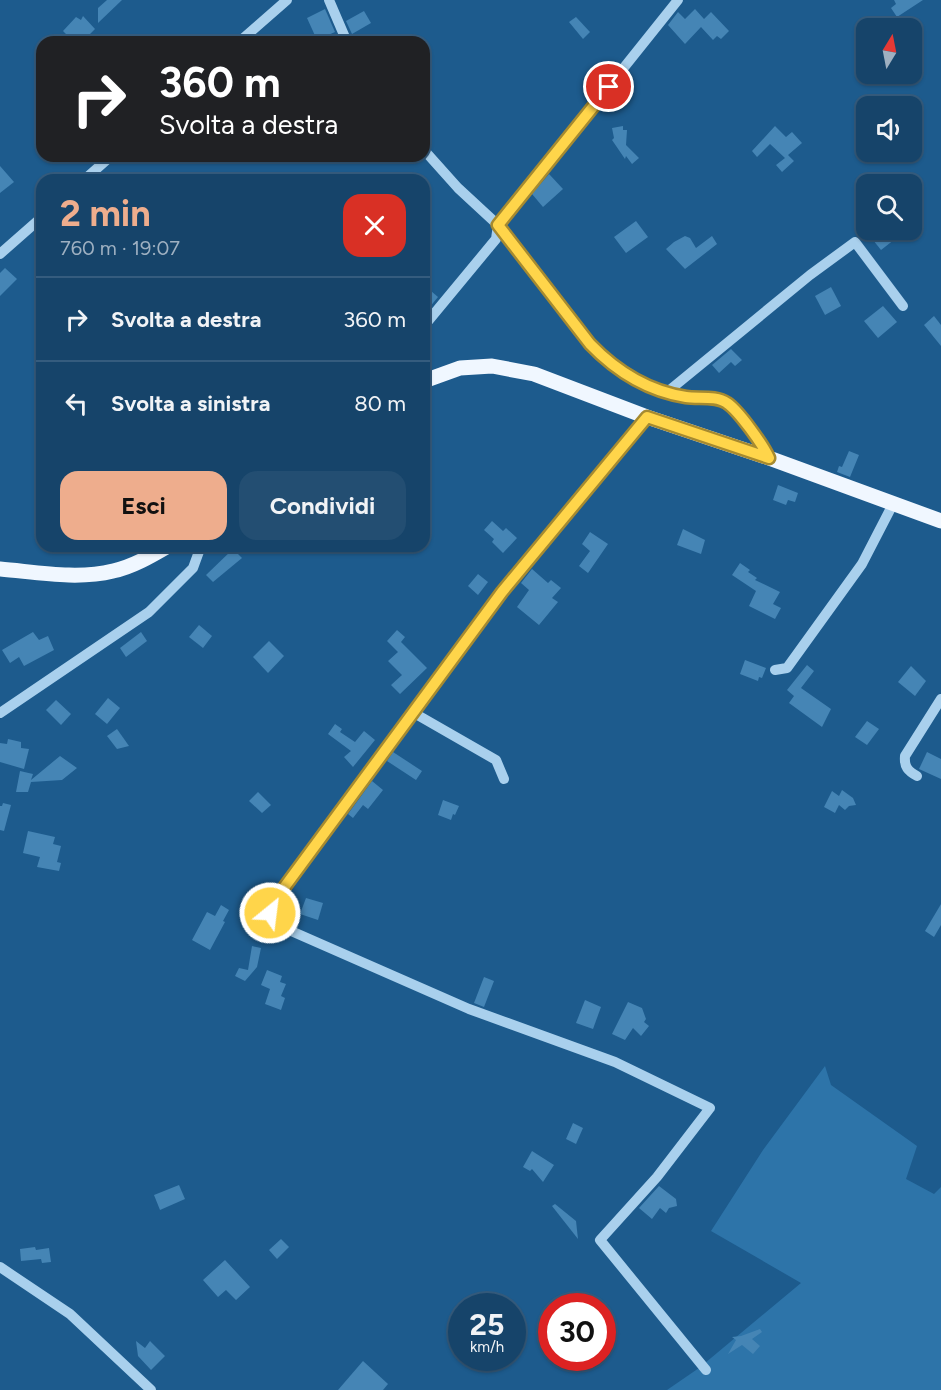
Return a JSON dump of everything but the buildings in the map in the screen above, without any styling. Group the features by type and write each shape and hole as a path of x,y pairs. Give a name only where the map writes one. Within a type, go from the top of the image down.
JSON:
{"main road":[{"path":"430,379 460,368 492,366 534,374 647,417 769,458 941,521"},
{"path":"0,569 87,574 112,571 147,559 158,552"}],"street":[{"path":"246,36 287,0"},
{"path":"329,0 344,36"},
{"path":"430,319 496,239 498,225 678,0"},
{"path":"430,157 458,189 498,225 590,344 606,361 635,380 666,393 717,399 727,403 764,448 769,458"},
{"path":"91,174 104,162"},
{"path":"0,254 36,222"},
{"path":"666,393 810,275 855,242 903,306"},
{"path":"647,417 502,592 272,904 270,913 273,921 292,932 469,1009 615,1062 710,1108 657,1177 600,1240 706,1370"},
{"path":"775,670 787,668 862,564 893,504"},
{"path":"0,713 149,612 193,568 199,552"},
{"path":"917,776 906,768 905,756 941,699"},
{"path":"414,712 496,760 504,779"},
{"path":"0,1267 70,1314 151,1390"}],"shaded area":[{"path":"825,1066 831,1085 917,1146 906,1179 934,1194 941,1187 941,1390 667,1390 699,1368 801,1283 711,1231 763,1150"}],"route":[{"path":"270,913 272,904 502,592 647,417 769,458 764,448 727,403 717,399 666,393 635,380 606,361 590,344 498,225 609,87"}]}
